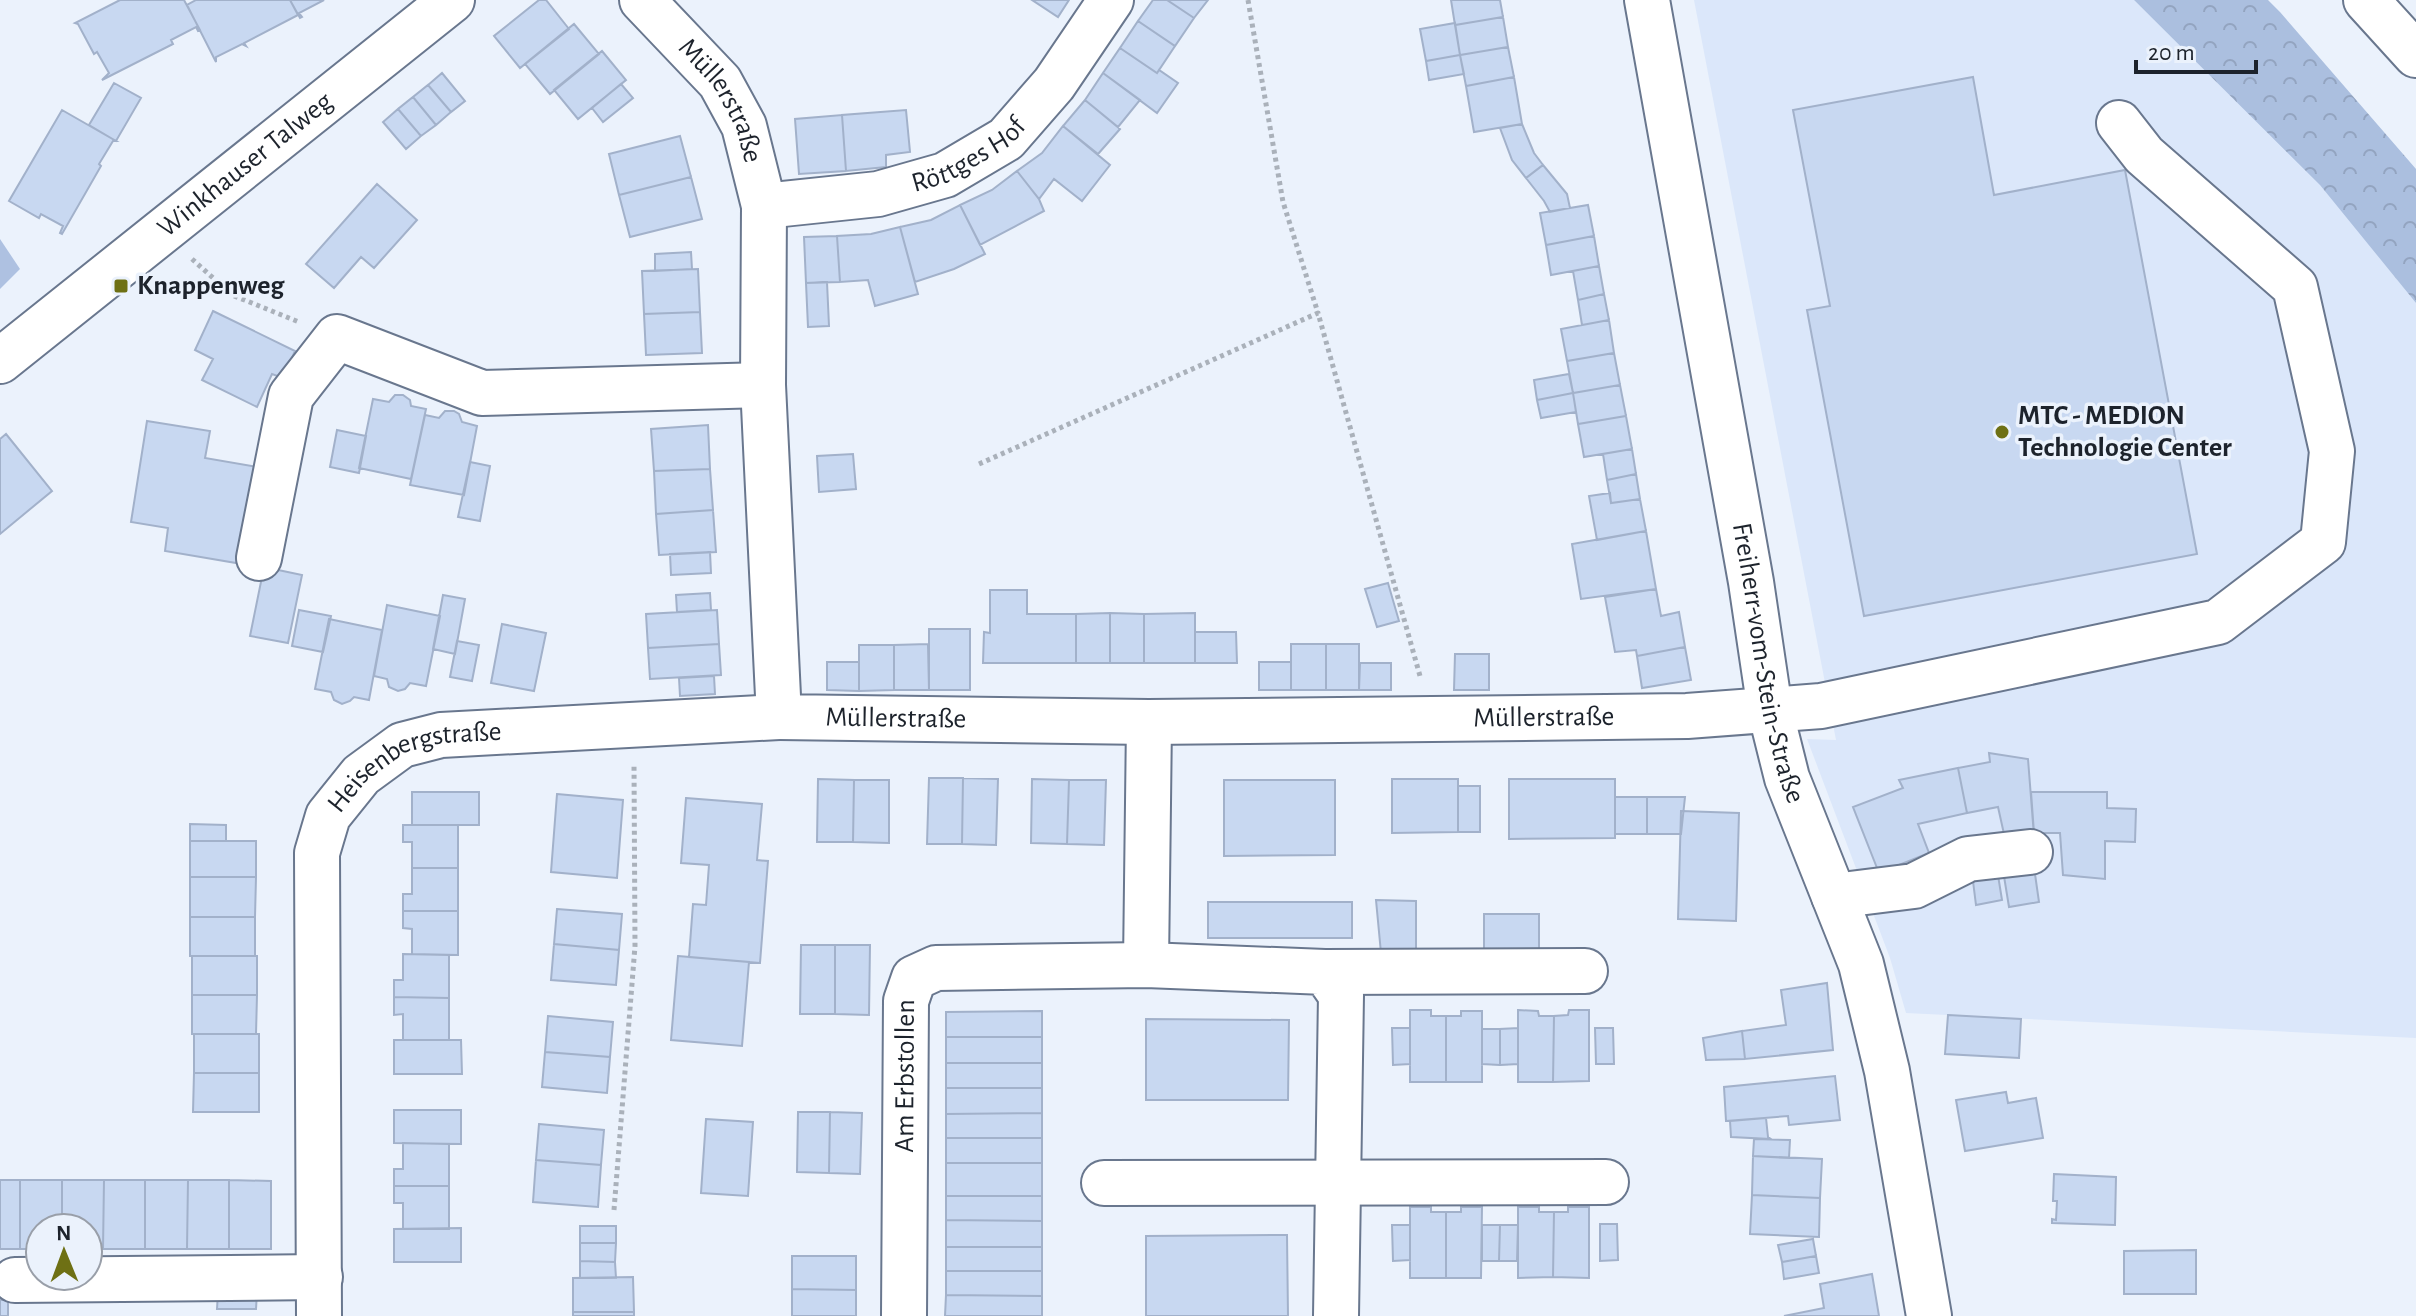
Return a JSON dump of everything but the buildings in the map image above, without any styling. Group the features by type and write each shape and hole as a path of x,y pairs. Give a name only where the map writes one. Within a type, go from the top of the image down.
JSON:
{"main road":[{"name":"Winkhauser Talweg","path":"0,361 452,0"},
{"name":"Müllerstraße","path":"642,0 720,82 744,126 764,206 763,385 779,717 1149,722 1687,716 1821,706 2218,622 2323,542 2332,451 2295,287 2144,155 2119,123"},
{"name":"Röttges Hof","path":"764,206 878,194 945,175 1006,139 1054,84 1111,0"},
{"name":"Freiherr-vom-Stein-Straße","path":"1647,0 1749,567 1770,710 1787,778 1861,964 1887,1071 1929,1316"},
{"path":"2366,0 2416,55"},
{"path":"259,558 291,396 337,337 482,393 763,385"},
{"name":"Heisenbergstraße","path":"15,1280 320,1296 317,853 328,816 361,775 402,745 441,735 779,717"},
{"path":"1146,965 1149,722"},
{"path":"1834,896 1914,886 1968,859 2030,852"},
{"name":"Am Erbstollen","path":"904,1316 906,1001 914,978 936,968 1146,965 1325,972 1585,971"},
{"path":"1325,972 1341,995 1336,1316"},
{"path":"1104,1183 1606,1182"}],"path":[{"path":"1248,0 1283,202 1318,313 1432,719"},
{"path":"187,254 232,295 270,310"},
{"path":"979,464 1318,313"},
{"path":"614,1210 635,946 634,726"}],"shaded area":[{"path":"1694,0 2134,0 2321,185 2416,303 2416,1038 1906,1013 1890,958 1807,739 1836,740"},
{"path":"0,239 20,269 0,289"}],"green space":[{"path":"2134,0 2268,0 2280,12 2416,169 2416,303 2320,185"}],"place":[{"name":"Knappenweg","path":"121,286"},
{"name":"MTC - MEDION Technologie Center","path":"2002,432"}]}
